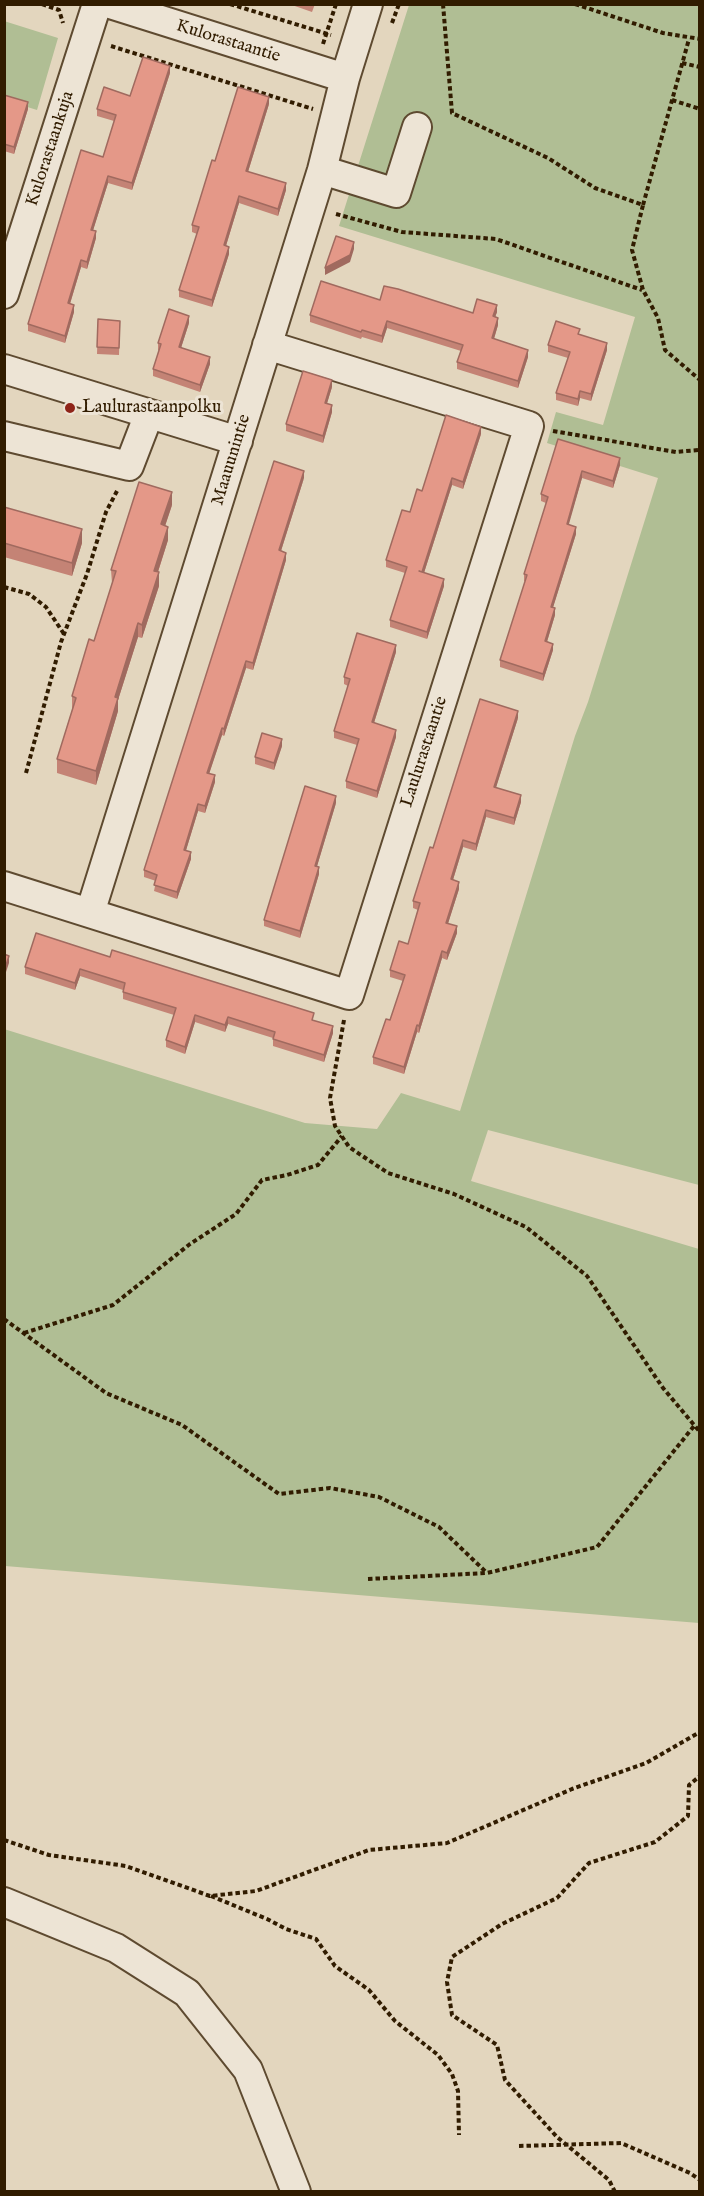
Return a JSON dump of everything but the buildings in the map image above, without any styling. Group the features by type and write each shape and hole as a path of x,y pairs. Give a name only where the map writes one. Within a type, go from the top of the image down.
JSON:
{"street":[{"name":"Kulorastaankuja","path":"4,294 97,4"},
{"name":"Kulorastaantie","path":"110,4 345,78"},
{"name":"Maauunintie","path":"90,913 322,170 345,78 368,4"},
{"path":"322,170 396,193 417,127"},
{"path":"267,345 529,426"},
{"path":"4,369 238,441"},
{"path":"4,436 129,466 150,414"},
{"name":"Laulurastaantie","path":"349,995 529,426"},
{"path":"4,886 349,995"},
{"path":"4,1902 116,1948 187,1993 248,2070 296,2192"}],"path":[{"path":"42,4 60,7 66,31 337,116"},
{"path":"230,4 356,42"},
{"path":"442,4 452,113 548,158 595,188 643,206"},
{"path":"575,4 663,33 699,39"},
{"path":"689,39 632,250 643,290 658,318 665,350 699,380"},
{"path":"682,63 699,67"},
{"path":"672,100 699,110"},
{"path":"336,214 402,232 496,239 643,290"},
{"path":"529,426 675,453 698,450 699,447"},
{"path":"26,773 64,634 87,574 106,512 129,466"},
{"path":"4,587 29,594 46,608 64,634"},
{"path":"349,995 330,1098 335,1126 349,1147 388,1173 454,1194 526,1227 587,1276 663,1388 699,1432"},
{"path":"24,1334 113,1305 190,1244 236,1214 262,1180 318,1165 342,1136"},
{"path":"4,1319 106,1393 182,1425 279,1494 330,1488 379,1497 439,1527 487,1573"},
{"path":"368,1579 487,1573 597,1547 694,1426"},
{"path":"210,1896 256,1891 369,1850 447,1843 572,1789 646,1763 699,1732"},
{"path":"615,2192 609,2180 567,2145 505,2080 497,2045 452,2015 447,1982 452,1958 502,1924 557,1898 589,1863 655,1842 688,1816 689,1785 699,1776"},
{"path":"4,1840 49,1855 126,1866 210,1896 286,1929 316,1939 335,1966 369,1990 395,2021 438,2055 452,2074 458,2091 459,2135"},
{"path":"519,2146 621,2143 690,2173 699,2180"}],"green space":[{"path":"409,5 699,5 699,1185 488,1130 471,1181 699,1249 699,1623 5,1566 4,1029 305,1123 377,1129 401,1093 460,1111 575,736 588,702 658,478 547,443 556,412 603,425 635,317 339,226"},
{"path":"4,21 58,38 37,110 5,100"}],"place":[{"name":"Laulurastaanpolku","path":"70,408"}]}
